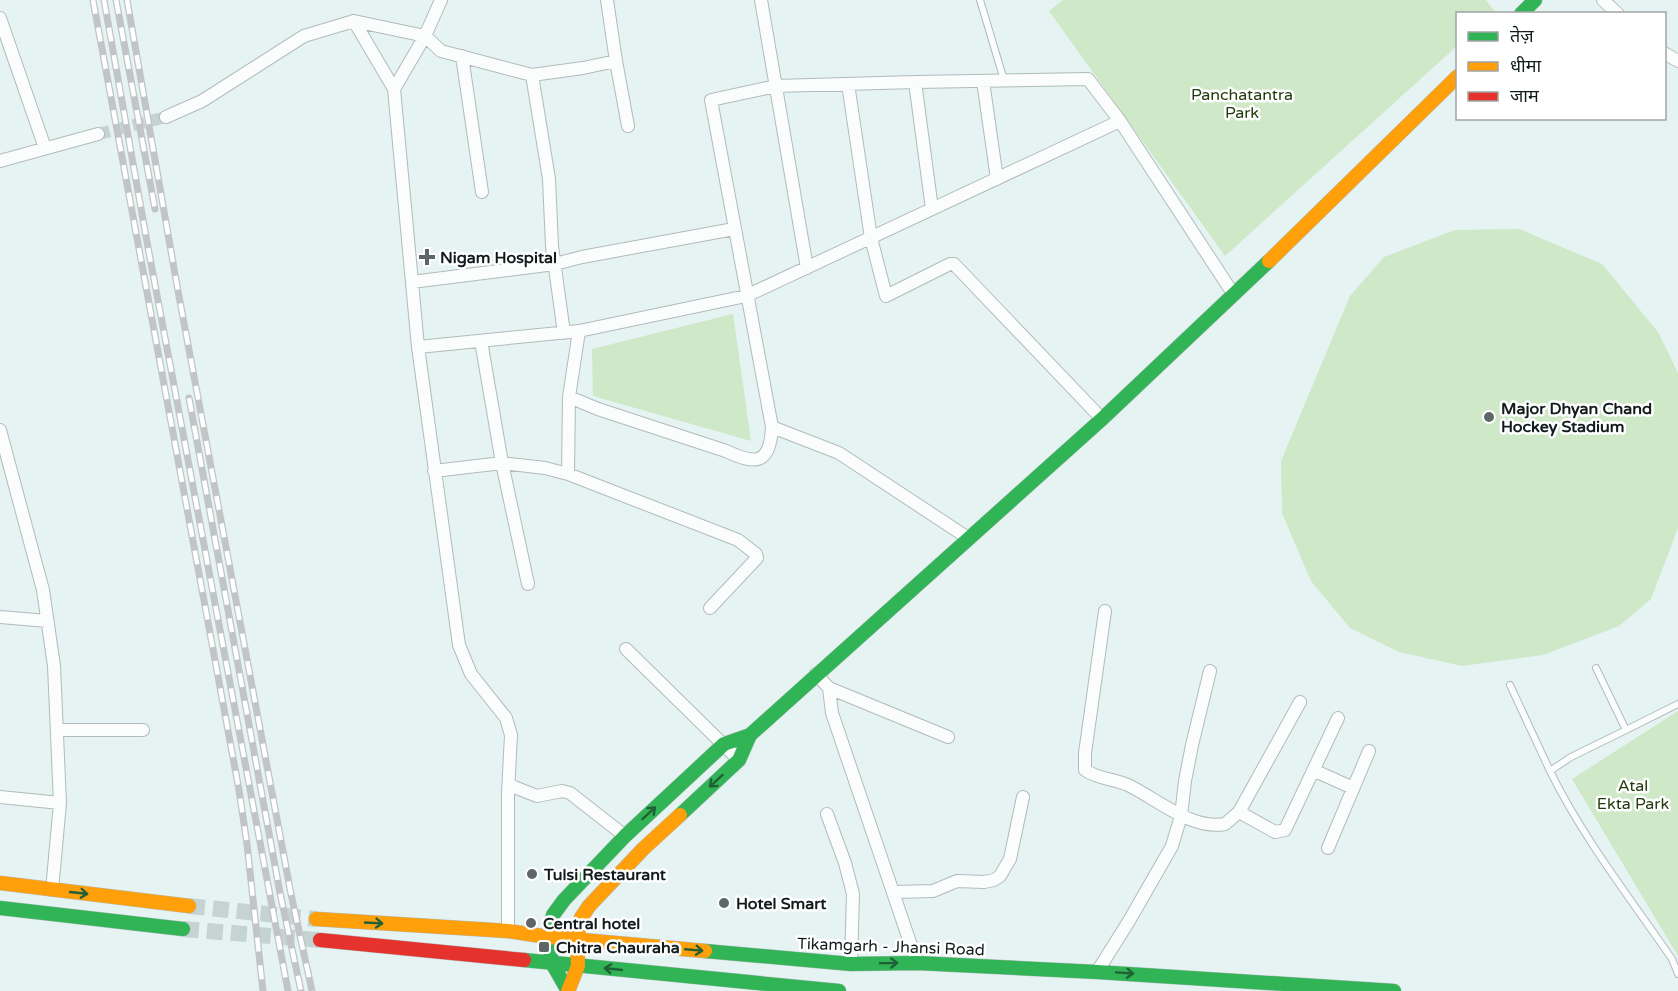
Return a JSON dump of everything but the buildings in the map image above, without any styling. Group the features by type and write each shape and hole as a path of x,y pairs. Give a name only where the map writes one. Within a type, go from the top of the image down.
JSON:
{"street":[{"path":"394,88 425,36 441,0"},
{"path":"607,0 615,61 628,126"},
{"path":"761,0 807,267"},
{"path":"1523,12 1535,0"},
{"path":"1603,0 1616,12"},
{"path":"0,18 45,148"},
{"path":"354,21 394,88 418,347 459,645 471,674 506,718 510,727 508,931"},
{"path":"166,117 202,101 304,36 354,21 425,36 441,51 532,75 615,61"},
{"path":"462,56 482,192"},
{"path":"532,75 549,179 552,246 564,333"},
{"path":"568,991 578,966 577,939 581,918 598,894 739,760 750,735 1102,419 1234,295 1456,78"},
{"path":"569,397 598,409 726,451 745,460 755,460 763,456 771,442 771,427 711,100 776,86 1088,80 1120,121 1234,295"},
{"path":"983,81 997,179"},
{"path":"915,82 932,209"},
{"path":"848,84 871,238 886,296 954,264 1102,419"},
{"path":"418,347 579,332 746,296 1120,121"},
{"path":"0,161 98,134"},
{"path":"412,282 555,264 734,229"},
{"path":"568,474 569,397 579,332"},
{"path":"481,341 502,463 528,584"},
{"path":"771,427 839,453 968,538"},
{"path":"0,430 3,453 43,590 54,666 60,803 52,890"},
{"path":"434,471 502,463 545,468 568,474 728,535 756,554 756,560 710,608"},
{"path":"1105,611 1085,753 1085,770 1092,775 1130,786 1181,816 1218,825 1232,820 1239,812 1300,702"},
{"path":"0,617 47,621"},
{"path":"626,649 739,760"},
{"path":"1097,972 1163,866 1172,846 1181,816 1192,745 1210,671"},
{"path":"816,674 830,688 948,737"},
{"path":"830,688 832,713 917,963"},
{"path":"1239,812 1275,832 1280,832 1288,824 1338,718"},
{"path":"57,730 143,730"},
{"path":"568,991 552,963 548,937 553,915 564,900 625,836 724,744 750,735"},
{"path":"1328,848 1369,751"},
{"path":"1313,770 1353,788"},
{"path":"508,785 537,796 562,791 570,793 625,836"},
{"path":"0,797 60,803"},
{"path":"894,892 933,891 957,881 984,882 1000,876 1010,859 1023,798"},
{"path":"827,814 845,863 853,894 851,964"},
{"path":"0,883 189,906"},
{"path":"0,908 183,928"},
{"name":"Tikamgarh - Jhansi Road","path":"316,919 508,931 548,937 851,964 917,963 1394,991"},
{"path":"320,940 839,991"}],"lane":[{"path":"980,0 1004,81"},
{"path":"1596,668 1626,730"},
{"path":"1510,685 1561,793 1672,959 1678,974"},
{"path":"1551,771 1572,757 1678,704"}],"green space":[{"name":"Panchatantra Park","path":"1063,0 1486,0 1495,12 1456,12 1456,47 1225,256 1049,11"},
{"name":"Major Dhyan Chand Hockey Stadium","path":"1519,229 1602,264 1658,332 1678,373 1678,528 1651,599 1619,626 1543,655 1462,666 1399,652 1350,628 1311,581 1282,513 1281,461 1350,296 1384,257 1455,230"},
{"path":"733,314 751,441 593,396 592,349"},
{"name":"Atal Ekta Park","path":"1678,711 1678,956 1572,779"}],"tunnel":[{"path":"98,134 166,117"},
{"path":"189,906 316,919"},
{"path":"183,929 320,940"}],"railway":[{"path":"93,0 239,790 263,991"},
{"path":"104,0 147,242 288,991"},
{"path":"116,0 155,209"},
{"path":"127,0 178,291 291,894 312,991"},
{"path":"189,398 280,893 301,991"}],"traffic: fast":[{"path":"1523,12 1535,0"},
{"path":"680,815 739,760 750,735 1102,419 1269,261"},
{"path":"568,991 552,963 548,937 553,915 564,900 625,836 724,744 750,735"},
{"path":"0,908 183,929"},
{"path":"705,951 851,964 917,963 1394,991"},
{"path":"524,960 839,991"}],"traffic: slow":[{"path":"1269,261 1456,78"},
{"path":"568,991 578,966 577,939 581,918 589,906 643,849 680,815"},
{"path":"0,883 189,906"},
{"path":"316,919 508,931 548,937 705,951"}],"traffic: jam":[{"path":"320,940 524,960"}],"place":[{"name":"Nigam Hospital","path":"427,257"},
{"name":"Major Dhyan Chand Hockey Stadium","path":"1489,417"},
{"name":"Tulsi Restaurant","path":"532,874"},
{"name":"Hotel Smart","path":"724,903"},
{"name":"Central hotel","path":"531,923"},
{"name":"Chitra Chauraha","path":"544,947"}]}
